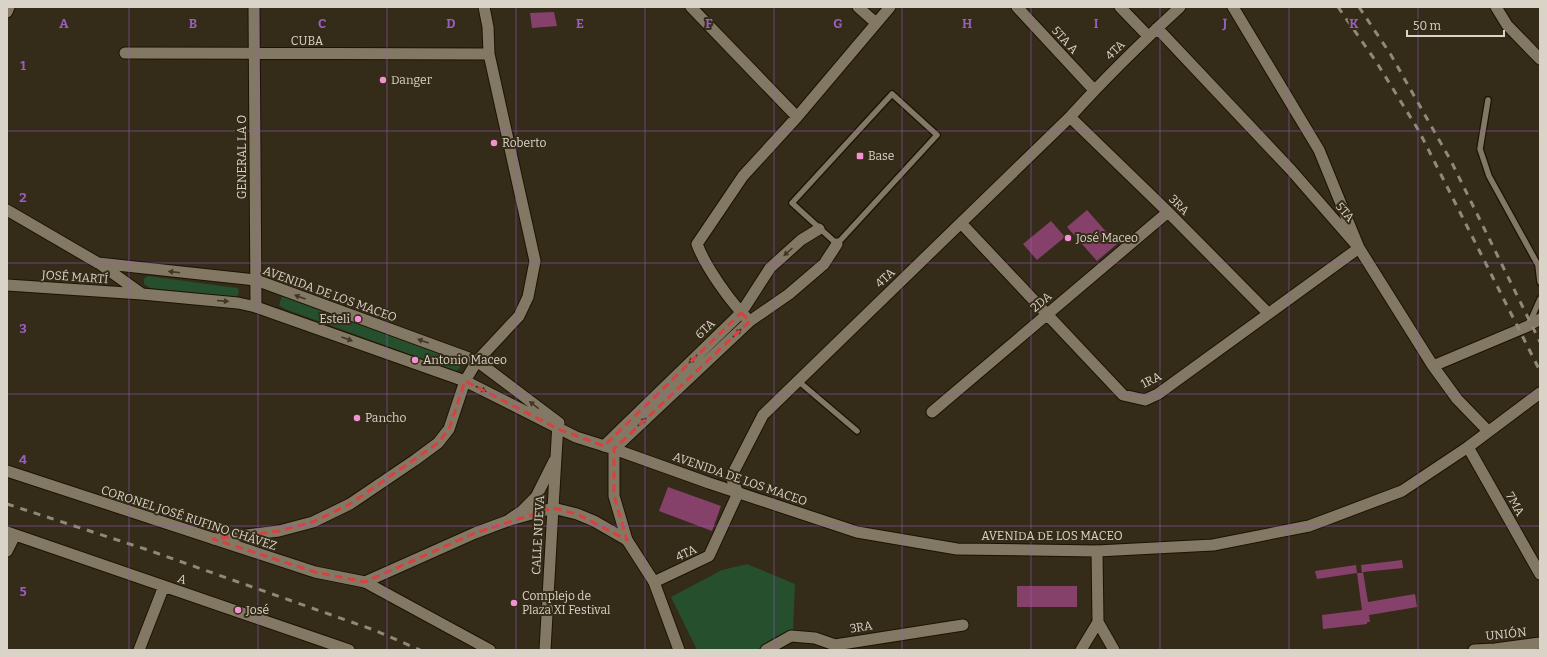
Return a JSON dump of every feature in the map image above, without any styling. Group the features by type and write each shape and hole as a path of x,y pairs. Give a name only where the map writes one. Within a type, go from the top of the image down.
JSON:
{"street":[{"path":"7,12 9,7"},
{"name":"GENERAL LA O","path":"254,7 256,307"},
{"path":"213,540 279,532 313,522 350,504 438,443 449,429 465,381 477,361 519,316 528,297 535,261 488,54 488,27 484,7"},
{"path":"691,7 797,117"},
{"path":"858,7 876,23"},
{"path":"750,321 741,313 702,258 697,244 743,176 797,117 890,7"},
{"name":"5TA A","path":"1017,7 1094,90"},
{"path":"1120,7 1148,36"},
{"name":"4TA","path":"654,582 709,556 738,493 731,477 763,415 797,380 1070,117 1094,90 1148,36 1180,7"},
{"path":"1233,7 1319,150 1359,248"},
{"path":"1496,7 1507,25 1540,59"},
{"name":"5TA","path":"1157,28 1291,170 1359,248 1433,366 1457,399 1488,431"},
{"name":"CUBA","path":"125,53 488,54"},
{"name":"3RA","path":"1070,117 1168,212 1268,313"},
{"name":"AVENIDA DE LOS MACEO","path":"7,210 98,263 256,280 477,361 558,426"},
{"name":"2DA","path":"932,412 1168,212"},
{"name":"1RA","path":"961,223 1123,395 1145,400 1158,394 1359,248"},
{"name":"6TA","path":"609,447 741,313 770,268 801,240 819,228"},
{"name":"6TA","path":"609,447 750,321 789,294 824,264 836,244"},
{"path":"98,263 142,294"},
{"name":"JOSÉ MARTÍ","path":"7,285 142,294"},
{"name":"AVENIDA DE LOS MACEO","path":"142,294 238,303 256,307 465,381 590,441 738,493 857,532 957,549 1097,551 1213,545 1309,526 1402,491 1468,447 1540,392"},
{"path":"1433,366 1528,326 1540,319"},
{"name":"CALLE NUEVA","path":"545,650 558,426"},
{"path":"609,447 614,496 627,540 654,582 679,650"},
{"name":"7MA","path":"1468,447 1540,574"},
{"path":"510,520 522,511 536,497 556,456"},
{"name":"CORONEL JOSÉ RUFINO CHÁVEZ","path":"7,471 213,540 315,572 365,582 490,650"},
{"path":"365,582 475,533 510,520 553,508 583,516 627,540"},
{"path":"7,551 11,534"},
{"name":"A","path":"11,534 349,650"},
{"path":"1097,551 1098,622 1114,650"},
{"path":"139,650 164,586"},
{"path":"1081,650 1098,622"},
{"name":"3RA","path":"766,650 791,636 815,638 835,645 963,625"},
{"name":"UNIÓN","path":"1474,650 1495,650 1540,643"}],"lane":[{"path":"892,94 937,135 836,244 792,203 892,94"},
{"path":"1488,100 1480,149 1489,176 1538,265 1540,282"},
{"path":"1528,326 1540,299"},
{"path":"797,380 857,431"}],"highlighted area":[{"path":"741,313 750,321 614,449 614,496 627,540 577,514 553,508 475,533 365,582 315,572 213,539 279,531 313,522 350,504 438,443 449,429 465,381 558,429 604,446"}],"green space":[{"path":"148,276 237,288 239,290 236,297 150,288 144,284 144,279"},
{"path":"282,296 289,297 458,360 460,363 460,368 456,371 285,309 279,305"},
{"path":"747,564 795,584 793,631 757,650 697,650 671,597 722,570"}],"building":[{"path":"554,12 557,26 532,28 530,13"},
{"path":"1087,210 1117,244 1097,261 1067,227"},
{"path":"1051,221 1065,237 1037,260 1023,244"},
{"path":"668,487 721,506 712,531 659,511"},
{"path":"1402,560 1403,568 1363,572 1368,602 1415,594 1417,607 1369,615 1370,622 1367,622 1367,624 1323,629 1322,615 1362,610 1357,573 1362,573 1361,565"},
{"path":"1356,565 1357,573 1317,579 1315,571"},
{"path":"1017,586 1077,586 1077,607 1017,607"}],"railway":[{"path":"1338,7 1377,63 1419,131 1540,371"},
{"path":"1359,7 1391,55 1451,161 1540,342"},
{"path":"7,504 145,549 374,630 420,650"}],"place":[{"name":"Danger","path":"383,80"},
{"name":"Roberto","path":"494,143"},
{"name":"Base","path":"860,156"},
{"name":"José Maceo","path":"1068,238"},
{"name":"Esteli","path":"358,319"},
{"name":"Antonio Maceo","path":"415,360"},
{"name":"Pancho","path":"357,418"},
{"name":"Complejo de Plaza XI Festival","path":"514,603"},
{"name":"José","path":"238,610"}]}
